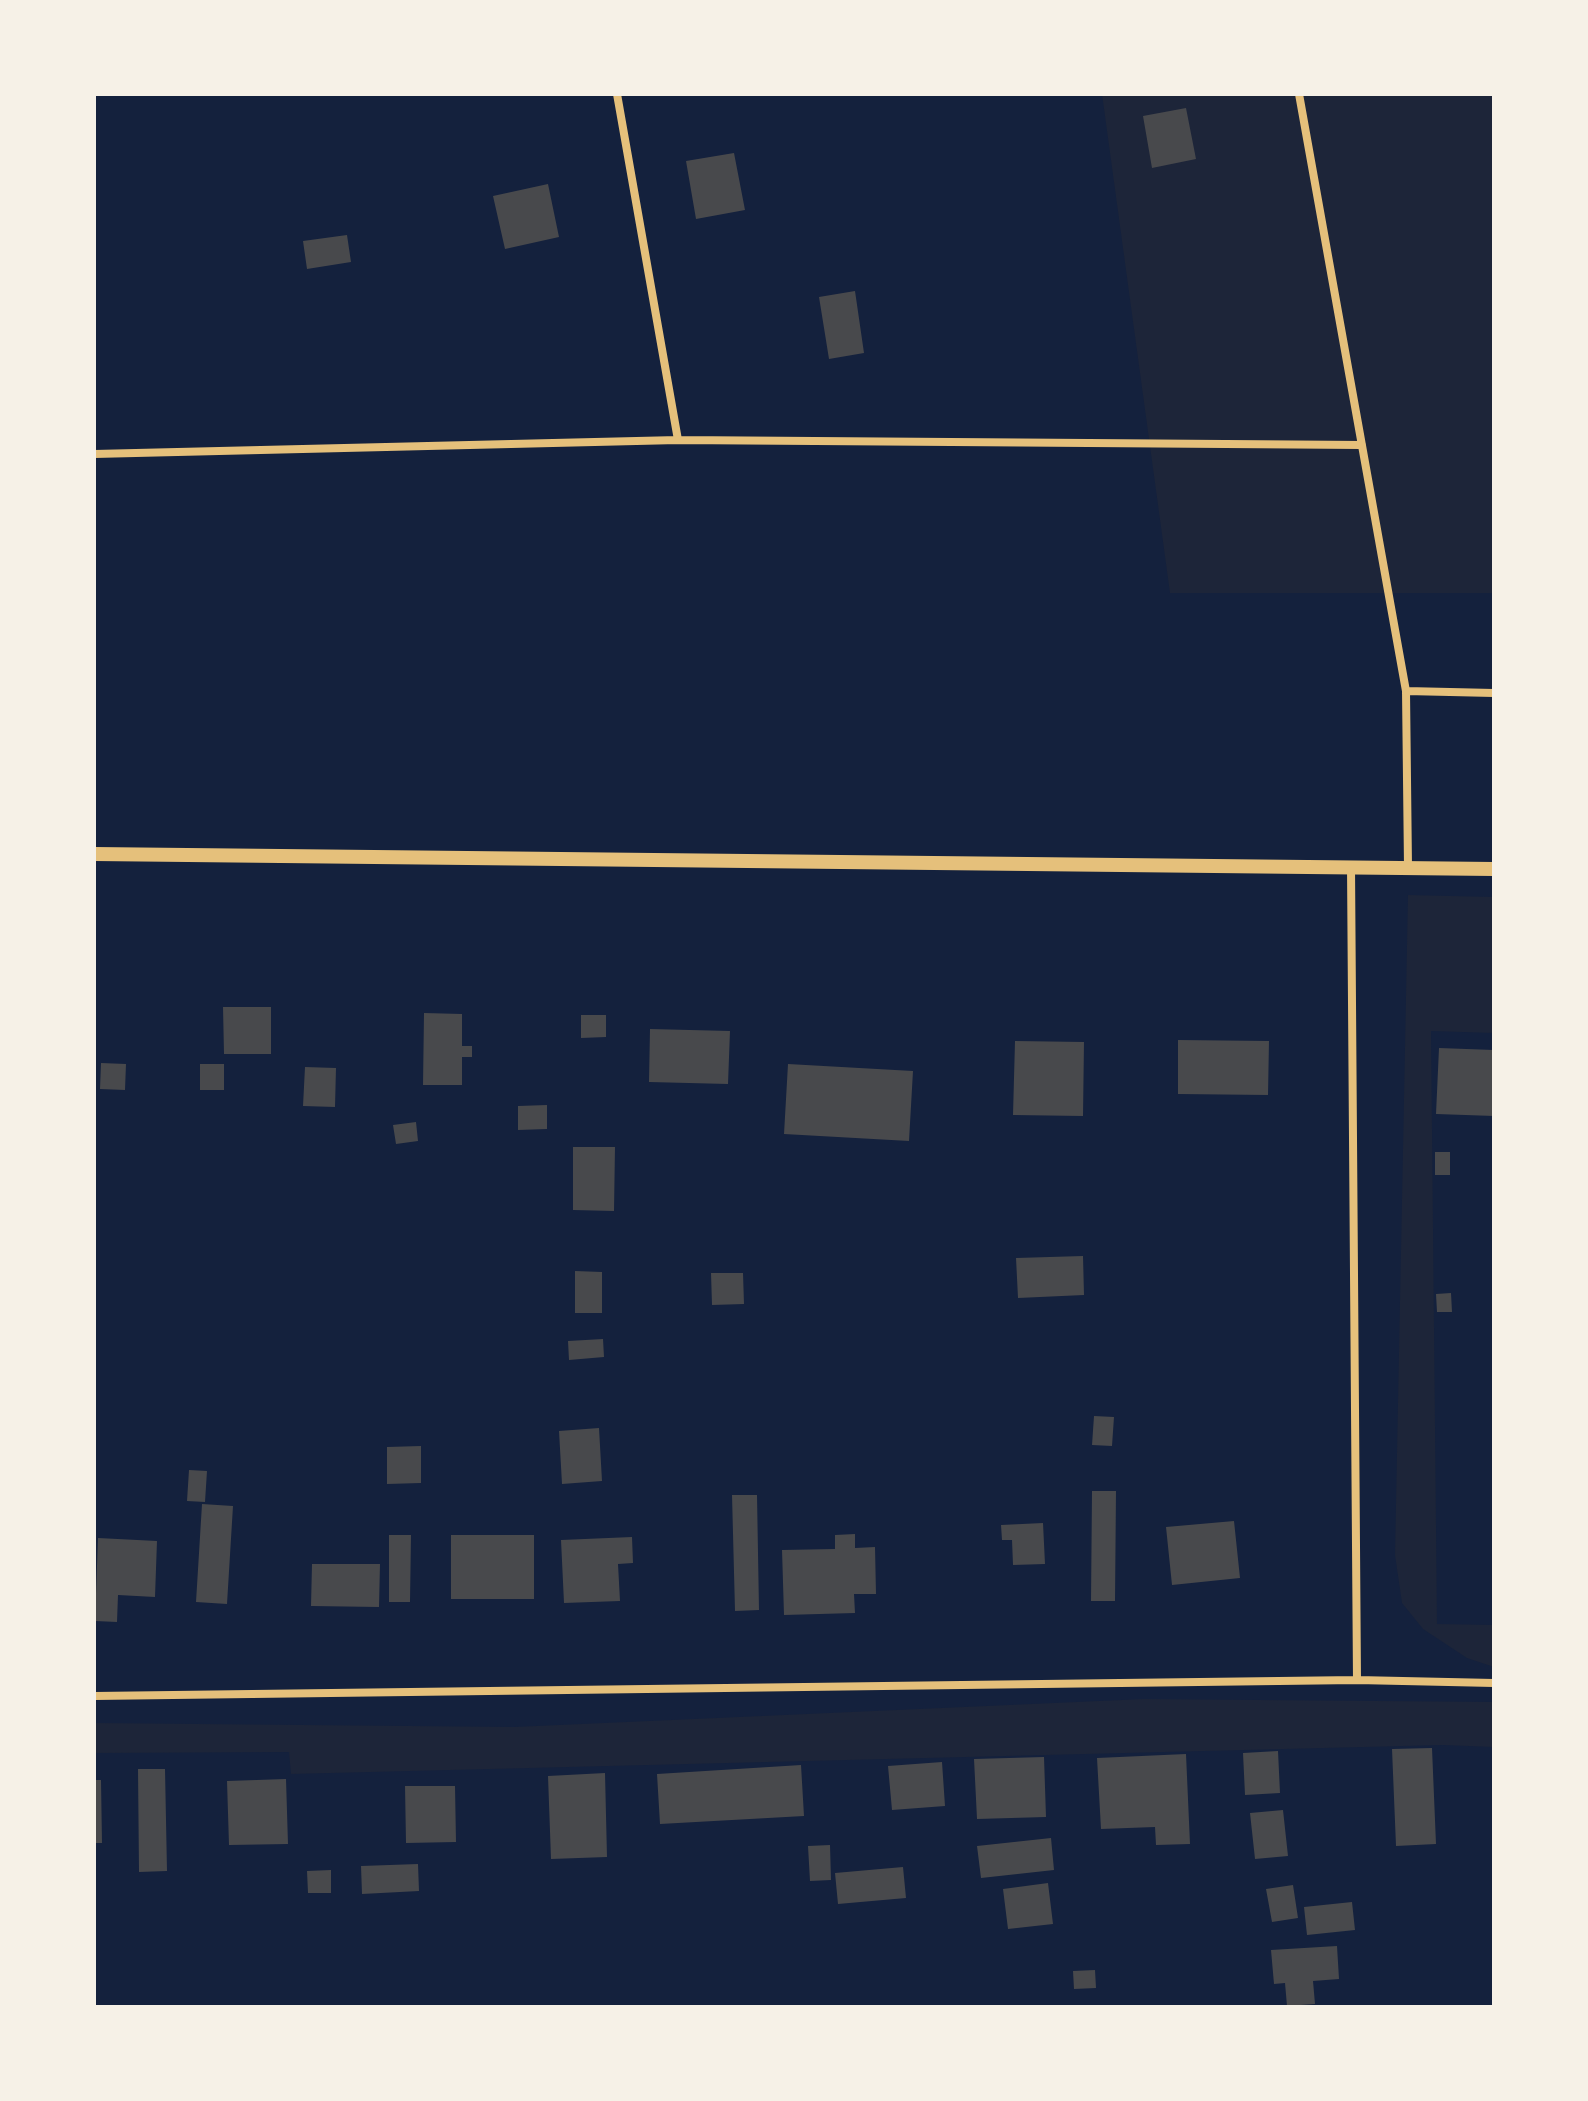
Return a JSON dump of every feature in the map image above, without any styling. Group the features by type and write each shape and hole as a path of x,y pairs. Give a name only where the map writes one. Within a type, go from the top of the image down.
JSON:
{"street":[{"path":"617,94 678,440"},
{"path":"1299,94 1406,691 1408,867"},
{"path":"94,454 678,440 1362,445"},
{"path":"1406,691 1494,693"},
{"path":"94,854 1494,869"},
{"path":"1351,866 1357,1680"},
{"path":"94,1696 1357,1680 1494,1683"}],"shaded area":[{"path":"1102,94 1494,94 1494,593 1170,593"},
{"path":"1408,895 1494,897 1494,1033 1431,1031 1437,1624 1494,1625 1494,1667 1467,1658 1423,1629 1402,1603 1395,1555"},
{"path":"1144,1699 1494,1702 1494,1747 1443,1745 291,1774 289,1752 94,1753 94,1723 514,1727"}],"building":[{"path":"1186,108 1196,159 1152,168 1143,116"},
{"path":"734,153 745,210 696,219 686,161"},
{"path":"548,184 559,237 505,249 493,196"},
{"path":"347,235 351,262 307,269 303,241"},
{"path":"855,291 864,353 829,359 819,297"},
{"path":"223,1007 271,1007 271,1054 224,1054"},
{"path":"424,1013 462,1014 462,1046 472,1046 472,1057 462,1057 462,1085 423,1085"},
{"path":"581,1015 606,1015 606,1037 581,1038"},
{"path":"650,1029 730,1031 728,1084 649,1082"},
{"path":"1178,1040 1269,1041 1268,1095 1178,1094"},
{"path":"1015,1041 1084,1042 1083,1116 1013,1115"},
{"path":"1439,1048 1494,1050 1494,1116 1436,1114"},
{"path":"101,1063 126,1064 125,1090 100,1089"},
{"path":"200,1064 224,1064 224,1090 200,1090"},
{"path":"788,1064 913,1071 909,1141 784,1134"},
{"path":"305,1067 336,1068 335,1107 303,1106"},
{"path":"547,1105 547,1129 518,1130 518,1106"},
{"path":"416,1122 418,1141 396,1144 393,1125"},
{"path":"573,1147 615,1147 614,1211 573,1210"},
{"path":"1435,1152 1450,1152 1450,1175 1435,1175"},
{"path":"1083,1256 1084,1295 1018,1298 1016,1258"},
{"path":"575,1271 602,1272 602,1313 575,1313"},
{"path":"711,1273 743,1273 744,1304 712,1305"},
{"path":"1451,1293 1452,1312 1437,1312 1436,1294"},
{"path":"603,1339 604,1357 569,1360 568,1341"},
{"path":"1094,1416 1114,1417 1112,1446 1092,1445"},
{"path":"599,1428 602,1481 562,1484 559,1431"},
{"path":"421,1446 421,1483 387,1484 387,1447"},
{"path":"189,1470 207,1471 205,1502 187,1501"},
{"path":"1092,1491 1116,1491 1115,1601 1091,1601"},
{"path":"732,1495 757,1495 759,1610 735,1611"},
{"path":"202,1504 233,1506 227,1604 196,1602"},
{"path":"1234,1521 1240,1578 1172,1585 1166,1527"},
{"path":"1043,1523 1045,1564 1013,1565 1012,1540 1002,1540 1001,1525"},
{"path":"855,1534 855,1548 875,1547 876,1594 854,1594 855,1613 784,1615 782,1550 835,1549 835,1535"},
{"path":"389,1535 411,1535 410,1602 389,1602"},
{"path":"451,1535 534,1535 534,1599 451,1599"},
{"path":"632,1537 633,1563 618,1564 620,1601 564,1603 561,1540"},
{"path":"98,1538 157,1541 155,1597 118,1595 117,1622 95,1621"},
{"path":"312,1564 380,1564 379,1607 311,1606"},
{"path":"1432,1748 1436,1844 1396,1846 1392,1749"},
{"path":"1278,1751 1280,1793 1245,1795 1243,1753"},
{"path":"1186,1754 1190,1844 1156,1845 1155,1827 1101,1829 1097,1758"},
{"path":"1044,1757 1046,1817 977,1819 974,1759"},
{"path":"942,1762 945,1806 892,1810 888,1766"},
{"path":"801,1765 804,1816 660,1824 657,1774"},
{"path":"138,1769 165,1769 167,1871 139,1872"},
{"path":"605,1773 607,1857 551,1859 548,1776"},
{"path":"286,1779 288,1844 229,1845 227,1781"},
{"path":"94,1780 101,1780 102,1843 94,1843"},
{"path":"405,1786 455,1786 456,1842 406,1843"},
{"path":"1283,1810 1288,1856 1255,1859 1250,1813"},
{"path":"1051,1838 1054,1870 981,1878 977,1846"},
{"path":"830,1845 831,1880 810,1881 808,1846"},
{"path":"418,1864 419,1891 362,1894 361,1866"},
{"path":"903,1867 906,1898 838,1904 835,1873"},
{"path":"331,1870 331,1893 308,1893 307,1871"},
{"path":"1048,1883 1053,1924 1008,1929 1003,1889"},
{"path":"1293,1885 1298,1918 1272,1922 1266,1889"},
{"path":"1352,1902 1355,1930 1307,1935 1304,1907"},
{"path":"1337,1946 1339,1979 1313,1981 1315,2004 1287,2006 1285,1983 1274,1984 1271,1950"},
{"path":"1095,1970 1096,1988 1074,1989 1073,1971"}]}
